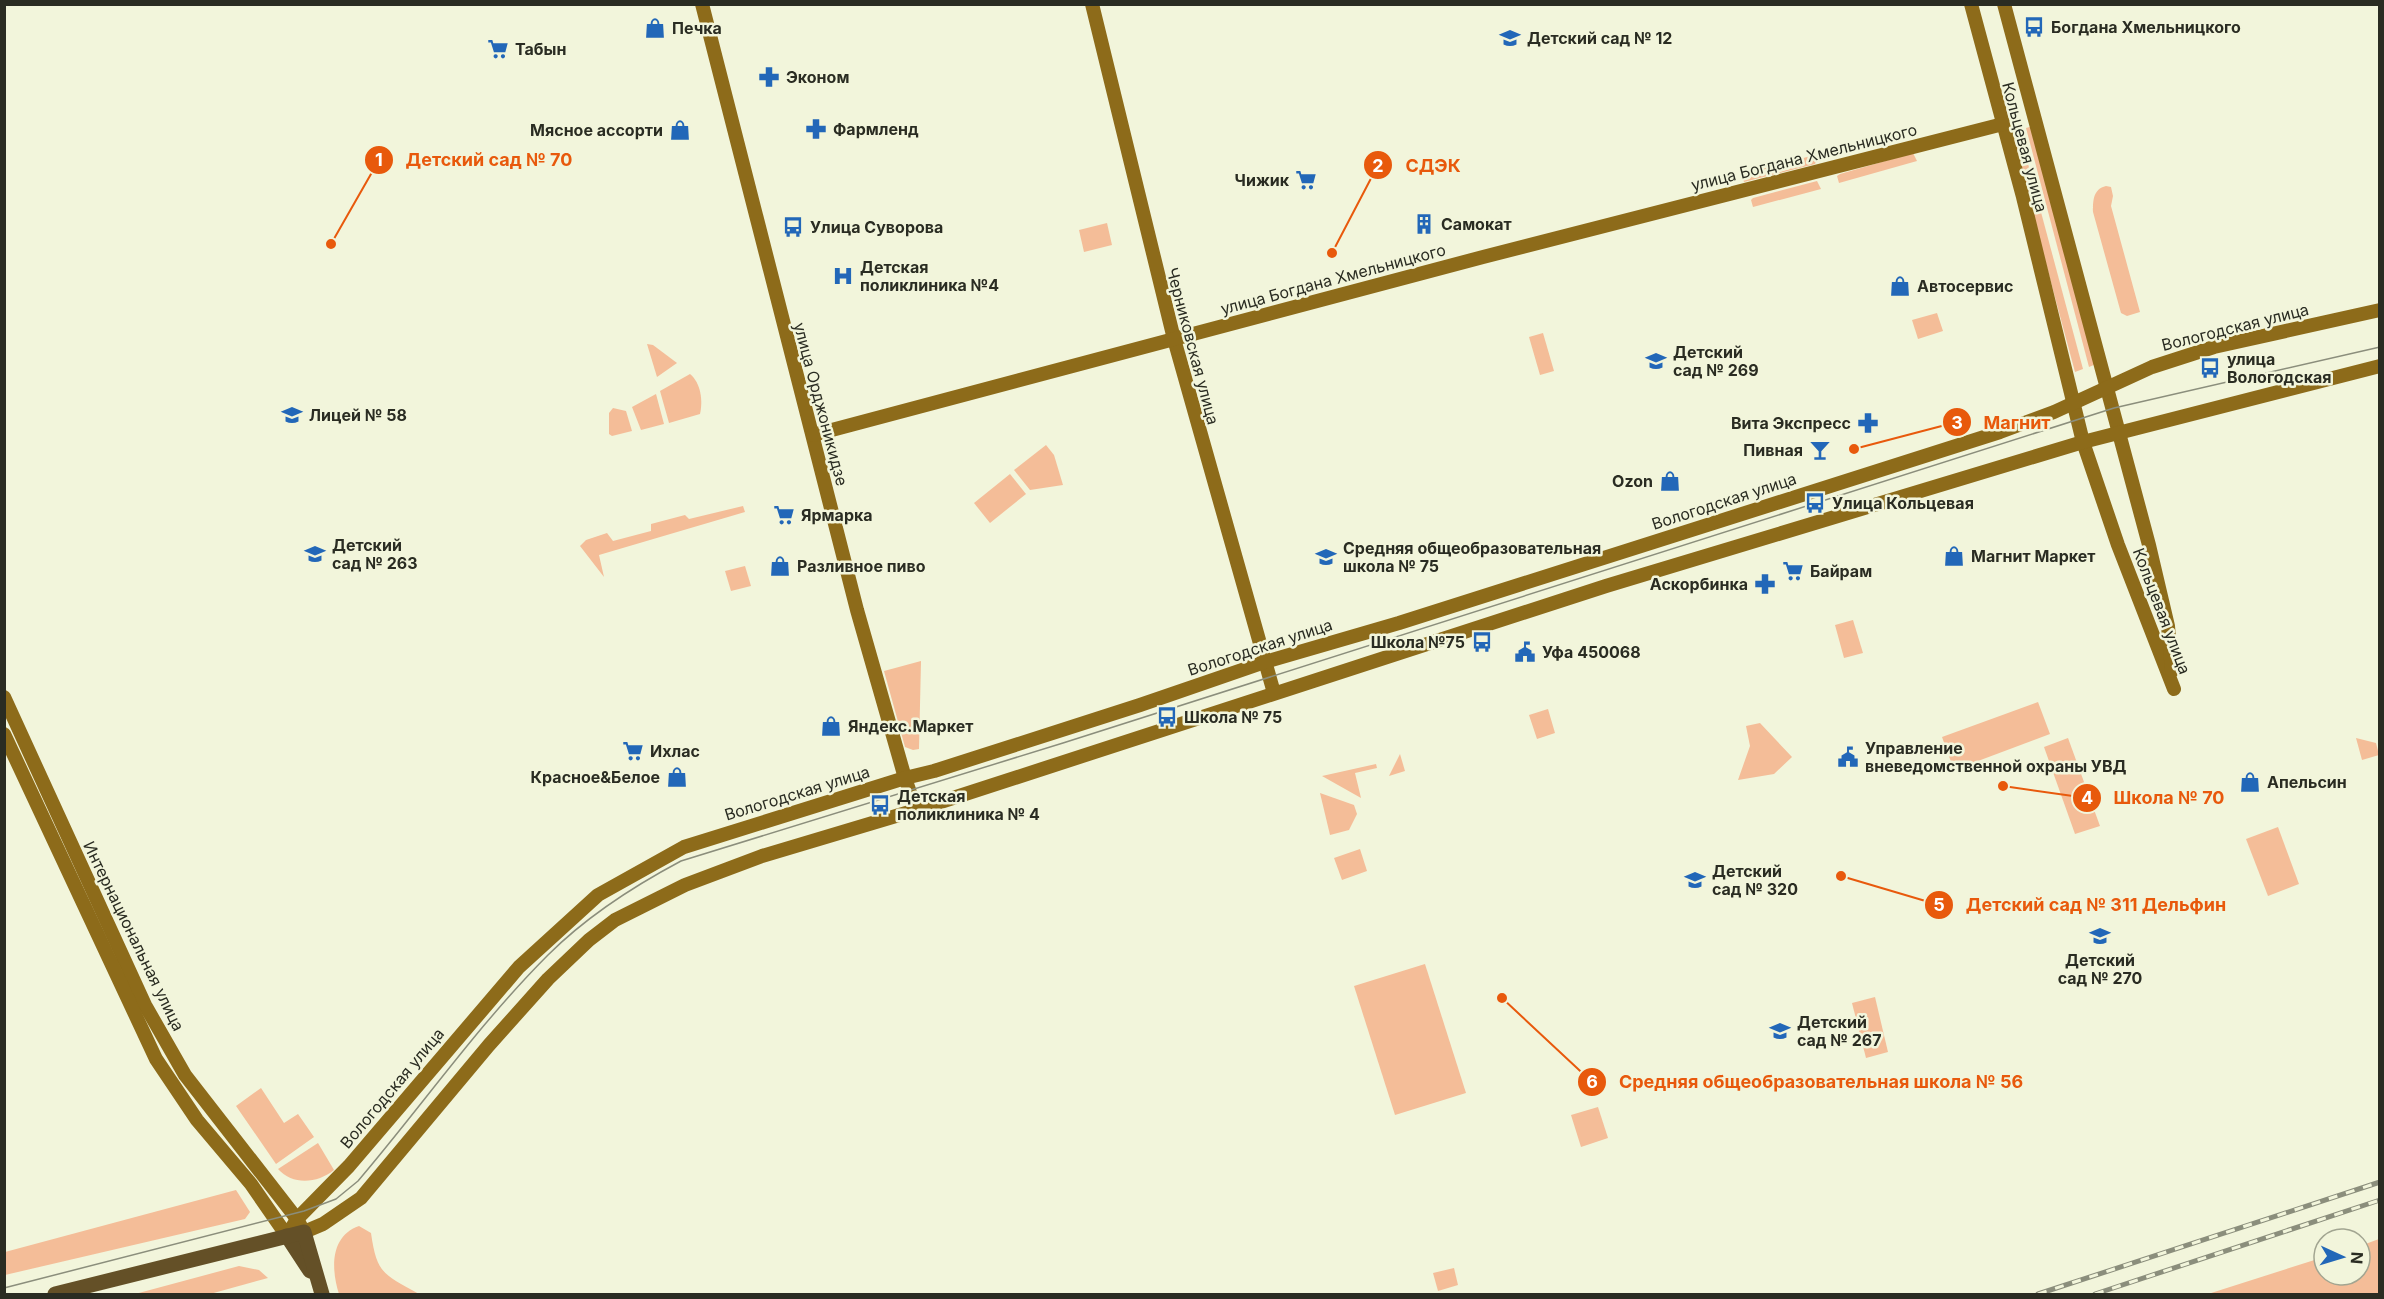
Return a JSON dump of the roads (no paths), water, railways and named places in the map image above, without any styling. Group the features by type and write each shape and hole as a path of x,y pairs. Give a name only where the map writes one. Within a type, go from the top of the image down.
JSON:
{"main road":[{"name":"улица Орджоникидзе","path":"702,4 857,610 916,810"},
{"name":"Черниковская улица","path":"1092,4 1174,339 1274,693"},
{"name":"Кольцевая улица","path":"1971,4 2023,197 2083,442 2118,545 2174,689 2168,626 2109,387 2004,4"},
{"name":"улица Богдана Хмельницкого","path":"813,435 2003,124"},
{"name":"Вологодская улица","path":"300,1226 519,967 598,895 684,847 934,771 1265,662 1421,616 2000,432 2073,404 2130,375 2214,347 2379,310"},
{"path":"55,1294 287,1236 300,1226 324,1224 361,1198 489,1045 548,979 589,940 615,920 686,885 762,856 916,810 1606,586 2083,442 2379,366"},
{"name":"Интернациональная улица","path":"4,697 145,1005 185,1076 300,1226"},
{"name":"Интернациональная улица","path":"4,734 156,1059 197,1120 251,1184 287,1236"},
{"path":"300,1226 321,1290"},
{"path":"287,1236 321,1290"}],"tram line":[{"path":"4,1288 304,1211 336,1199 358,1181 474,1037 548,955 611,903 681,861 1063,743 2114,408 2380,347"}],"railway":[{"path":"2038,1294 2380,1182"},
{"path":"2095,1294 2380,1200"}],"place":[{"name":"Богдана Хмельницкого","path":"2034,27"},
{"name":"Печка","path":"655,28"},
{"name":"Детский сад № 12","path":"1510,38"},
{"name":"Табын","path":"498,49"},
{"name":"Эконом","path":"769,77"},
{"name":"Фармленд","path":"816,129"},
{"name":"Мясное ассорти","path":"680,130"},
{"name":"Чижик","path":"1306,180"},
{"name":"Самокат","path":"1424,224"},
{"name":"Улица Суворова","path":"793,227"},
{"name":"Детский сад № 70","path":"331,244"},
{"name":"СДЭК","path":"1332,253"},
{"name":"Детская поликлиника №4","path":"843,276"},
{"name":"Автосервис","path":"1900,286"},
{"name":"Детский сад № 269","path":"1656,361"},
{"name":"улица Вологодская","path":"2210,368"},
{"name":"Лицей № 58","path":"292,415"},
{"name":"Вита Экспресс","path":"1868,423"},
{"name":"Магнит","path":"1854,449"},
{"name":"Пивная","path":"1820,450"},
{"name":"Ozon","path":"1670,481"},
{"name":"Улица Кольцевая","path":"1815,503"},
{"name":"Ярмарка","path":"784,515"},
{"name":"Детский сад № 263","path":"315,554"},
{"name":"Магнит Маркет","path":"1954,556"},
{"name":"Средняя общеобразовательная школа № 75","path":"1326,557"},
{"name":"Разливное пиво","path":"780,566"},
{"name":"Байрам","path":"1793,571"},
{"name":"Аскорбинка","path":"1765,584"},
{"name":"Школа №75","path":"1482,642"},
{"name":"Уфа 450068","path":"1525,652"},
{"name":"Школа № 75","path":"1167,717"},
{"name":"Яндекс.Маркет","path":"831,726"},
{"name":"Ихлас","path":"633,751"},
{"name":"Управление вневедомственной охраны УВД","path":"1848,757"},
{"name":"Красное&Белое","path":"677,777"},
{"name":"Апельсин","path":"2250,782"},
{"name":"Школа № 70","path":"2003,786"},
{"name":"Детская поликлиника № 4","path":"880,805"},
{"name":"Детский сад № 311 Дельфин","path":"1841,876"},
{"name":"Детский сад № 320","path":"1695,880"},
{"name":"Детский сад № 270","path":"2100,936"},
{"name":"Средняя общеобразовательная школа № 56","path":"1502,998"},
{"name":"Детский сад № 267","path":"1780,1031"}]}
